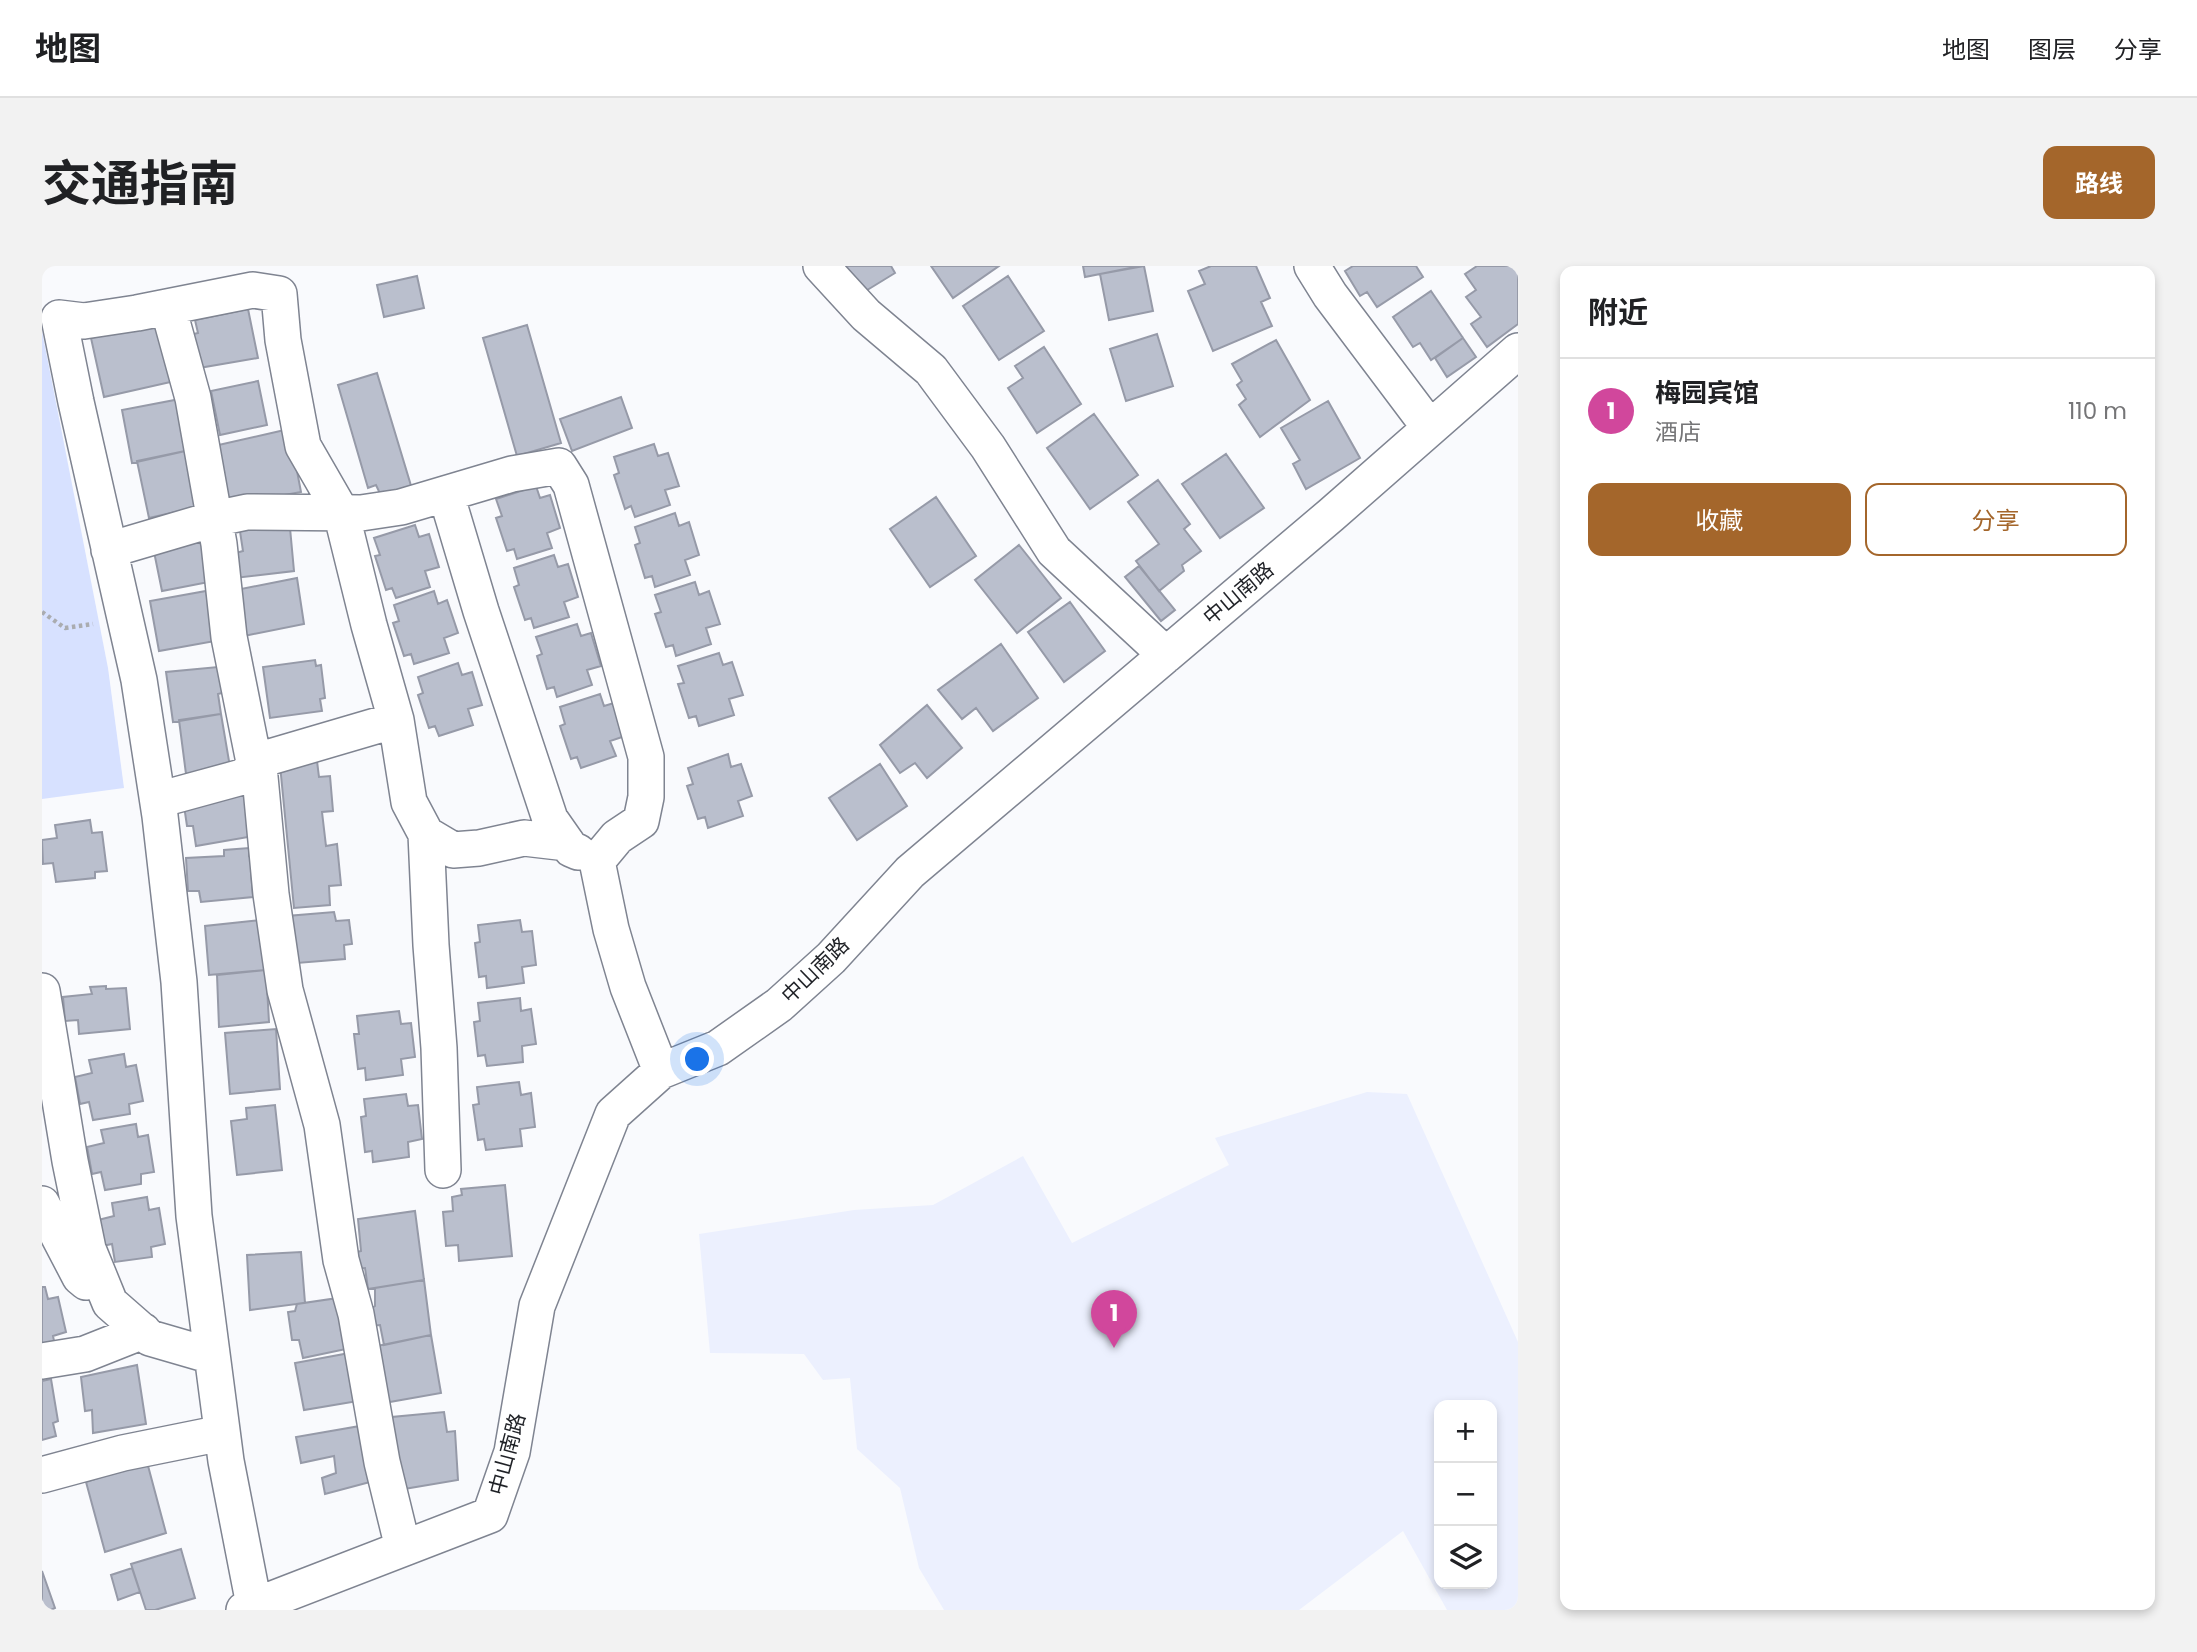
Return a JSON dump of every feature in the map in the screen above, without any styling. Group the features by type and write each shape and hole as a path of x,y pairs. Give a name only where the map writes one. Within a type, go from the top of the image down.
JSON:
{"street":[{"path":"821,266 866,314 931,370 988,447 1054,551 1166,655"},
{"path":"1312,266 1430,428"},
{"path":"251,1609 222,1433 194,1216 179,982 158,800 139,680 60,318 84,321 253,290 279,294 283,340 303,446 341,512 396,720 409,802 426,834 430,944 439,1048 443,1170"},
{"path":"168,307 192,398 215,519 229,637 255,767 260,777 271,894 285,990 322,1125 341,1260 356,1314 382,1462 403,1548"},
{"name":"中山南路","path":"251,1609 490,1515 512,1452 537,1306 612,1114 661,1071 719,1048 779,1005 831,958 910,872 1331,515 1518,351"},
{"path":"109,550 247,512 361,513 401,507 512,474 559,466 571,485 646,757 646,797 641,821 617,837 597,861"},
{"path":"446,494 481,611 550,819 571,849 597,861"},
{"path":"158,800 242,777 270,757 396,720"},
{"path":"426,834 453,850 479,848 524,838 567,843"},
{"path":"597,861 611,929 628,987 661,1071"},
{"path":"42,991 70,1161 88,1250 110,1303"},
{"path":"42,1203 80,1277 150,1338 212,1356"},
{"path":"42,1361 85,1354 143,1331"},
{"path":"42,1475 123,1453 222,1433"}],"path":[{"path":"42,612 65,628 125,620"}],"shaded area":[{"path":"42,331 108,668 124,788 42,799"},
{"path":"1367,1092 1407,1094 1518,1342 1518,1610 1447,1610 1435,1589 1497,1589 1497,1400 1434,1400 1434,1587 1403,1531 1299,1610 944,1610 919,1568 900,1488 857,1449 850,1378 823,1380 804,1354 710,1353 699,1234 854,1210 933,1205 1023,1156 1072,1243 1229,1165 1215,1138"}],"building":[{"path":"846,266 891,266 895,273 864,292"},
{"path":"931,266 999,266 953,298"},
{"path":"1083,266 1140,266 1085,277"},
{"path":"1144,266 1153,311 1109,320 1100,274"},
{"path":"1211,266 1256,266 1270,298 1261,302 1272,326 1213,351 1188,291 1205,284 1199,271"},
{"path":"1353,266 1416,266 1423,277 1377,307 1367,292 1360,296 1345,271"},
{"path":"1477,266 1513,266 1518,273 1518,324 1487,347 1471,324 1481,317 1466,297 1476,290 1465,274"},
{"path":"417,276 424,308 384,317 377,285"},
{"path":"1008,276 1044,331 999,360 963,306"},
{"path":"1431,291 1463,338 1431,360 1420,343 1413,347 1393,317"},
{"path":"248,309 258,358 193,369 185,336 198,333 195,320"},
{"path":"162,322 175,381 104,397 91,338"},
{"path":"527,325 561,443 517,456 483,338"},
{"path":"1157,334 1173,386 1126,401 1110,349"},
{"path":"1463,338 1476,357 1447,377 1435,358"},
{"path":"1276,340 1310,400 1260,437 1239,405 1246,399 1237,385 1242,381 1232,364"},
{"path":"1044,347 1081,404 1037,433 1008,388 1023,378 1015,366"},
{"path":"377,373 412,489 383,500 376,485 368,488 338,385"},
{"path":"258,381 267,425 220,435 211,391"},
{"path":"621,397 632,428 572,451 560,419"},
{"path":"180,399 190,450 132,463 122,410"},
{"path":"1328,401 1360,458 1306,489 1293,464 1300,460 1281,428"},
{"path":"1094,414 1138,475 1090,509 1047,448"},
{"path":"289,429 301,492 224,506 214,446"},
{"path":"654,444 658,456 668,453 679,486 665,490 670,505 635,517 631,506 625,509 614,475 619,473 614,457"},
{"path":"190,450 202,506 149,518 137,461"},
{"path":"1226,454 1264,508 1220,538 1182,484"},
{"path":"1158,480 1190,524 1184,529 1201,551 1182,565 1184,571 1159,591 1136,561 1159,544 1128,502"},
{"path":"536,486 540,498 550,495 560,528 547,533 552,548 517,559 514,549 507,551 496,518 502,516 496,499"},
{"path":"936,497 976,556 930,587 890,529"},
{"path":"675,513 679,526 689,522 699,555 685,560 690,575 655,587 652,576 645,578 635,545 640,543 635,527"},
{"path":"239,525 290,528 294,571 235,578 232,554 243,551"},
{"path":"415,525 419,537 429,534 439,567 425,571 430,587 396,598 392,588 386,590 375,556 380,555 374,538"},
{"path":"206,540 214,581 162,591 152,542"},
{"path":"1019,545 1061,598 1017,633 975,580"},
{"path":"554,555 558,567 568,564 578,597 564,602 569,617 534,628 531,618 525,620 514,587 519,585 514,568"},
{"path":"1139,566 1175,610 1161,621 1125,577"},
{"path":"297,578 304,624 244,636 236,590"},
{"path":"695,582 699,595 709,591 720,624 706,628 711,644 676,656 673,645 666,647 655,614 661,612 655,595"},
{"path":"206,591 215,641 159,651 150,601"},
{"path":"434,591 438,604 447,600 458,633 444,638 449,653 414,664 411,654 404,656 393,623 399,621 394,605"},
{"path":"1070,602 1105,651 1064,682 1028,632"},
{"path":"577,624 581,636 591,633 601,666 587,670 592,685 557,697 554,687 547,689 537,656 542,654 536,637"},
{"path":"1001,644 1038,698 993,731 976,708 962,719 938,690"},
{"path":"719,653 723,665 732,662 743,695 729,699 734,715 699,726 696,716 689,718 678,684 684,683 678,666"},
{"path":"315,660 316,666 321,665 325,698 320,699 322,711 270,718 263,667"},
{"path":"458,663 462,675 472,672 482,705 468,709 473,725 439,736 435,726 429,728 418,695 423,693 418,677"},
{"path":"218,667 226,692 218,694 221,714 173,722 166,672"},
{"path":"600,694 604,706 614,703 625,736 610,741 616,756 581,768 577,757 571,759 560,726 565,724 560,707"},
{"path":"927,705 962,748 927,778 915,763 900,773 880,745"},
{"path":"221,714 230,767 186,774 179,720"},
{"path":"728,754 731,767 741,764 752,796 738,801 743,816 708,828 705,817 698,819 687,786 693,784 688,768"},
{"path":"317,761 319,777 330,776 333,811 322,812 326,846 337,844 341,885 329,886 330,905 294,908 280,765"},
{"path":"880,764 907,806 857,840 829,798"},
{"path":"247,789 254,836 196,846 193,826 187,826 183,799"},
{"path":"90,820 92,833 102,832 107,871 95,872 95,878 56,882 53,863 43,864 42,840 57,838 55,825"},
{"path":"249,848 249,856 255,855 256,872 251,872 253,897 201,902 199,891 188,891 186,858 224,856 224,850"},
{"path":"334,912 336,921 349,920 352,944 344,945 345,959 297,963 287,916"},
{"path":"261,920 266,970 209,975 205,926"},
{"path":"520,920 522,932 532,931 536,965 522,967 524,983 487,988 486,976 479,977 475,943 480,942 478,925"},
{"path":"266,970 269,1022 219,1027 217,975"},
{"path":"106,986 106,989 126,988 130,1029 79,1034 78,1020 65,1021 63,997 92,994 90,987"},
{"path":"520,998 521,1011 531,1009 536,1044 522,1046 523,1062 487,1066 485,1055 478,1056 474,1022 480,1021 478,1003"},
{"path":"399,1011 401,1024 411,1023 415,1057 401,1059 403,1075 366,1080 365,1068 358,1069 354,1034 359,1034 357,1016"},
{"path":"276,1029 280,1089 230,1094 225,1033"},
{"path":"124,1054 126,1067 136,1065 143,1101 129,1104 130,1114 93,1120 89,1102 80,1104 75,1077 92,1073 89,1060"},
{"path":"519,1082 521,1095 531,1093 535,1127 520,1129 522,1146 486,1150 484,1139 478,1140 473,1105 479,1104 477,1087"},
{"path":"406,1094 408,1106 418,1105 422,1139 408,1142 409,1157 373,1162 372,1151 365,1152 361,1117 366,1116 364,1099"},
{"path":"275,1105 282,1170 237,1175 231,1121 247,1119 246,1108"},
{"path":"136,1124 138,1137 148,1135 154,1172 141,1174 141,1184 105,1190 101,1172 92,1174 87,1147 104,1143 101,1130"},
{"path":"505,1185 512,1256 459,1261 458,1245 446,1246 443,1212 453,1211 452,1197 462,1195 461,1189"},
{"path":"147,1197 149,1210 159,1208 165,1244 151,1247 152,1257 115,1262 112,1244 102,1246 98,1220 114,1216 112,1203"},
{"path":"415,1211 424,1280 368,1289 365,1268 352,1269 350,1254 361,1251 358,1219"},
{"path":"301,1252 305,1303 250,1310 247,1255"},
{"path":"424,1280 431,1335 384,1345 380,1325 368,1326 366,1312 375,1306 375,1288"},
{"path":"42,1287 45,1287 48,1299 58,1297 66,1332 53,1336 55,1346 42,1349"},
{"path":"338,1298 346,1349 303,1358 299,1340 292,1340 288,1312 295,1311 297,1304"},
{"path":"431,1335 441,1393 384,1403 377,1346"},
{"path":"355,1352 364,1400 304,1410 295,1363"},
{"path":"137,1365 146,1424 93,1433 92,1410 85,1411 81,1377"},
{"path":"51,1379 58,1421 53,1423 56,1436 42,1440 42,1381"},
{"path":"444,1412 447,1432 455,1431 458,1480 398,1490 392,1417"},
{"path":"360,1426 370,1482 325,1494 322,1478 336,1473 334,1456 301,1463 296,1437"},
{"path":"147,1462 166,1533 105,1552 86,1482"},
{"path":"181,1549 195,1598 155,1610 146,1610 131,1564"},
{"path":"132,1568 140,1592 118,1600 111,1575"},
{"path":"42,1571 55,1608 51,1610 42,1610"}],"place":[{"name":"梅园宾馆","path":"1114,1348"}]}
